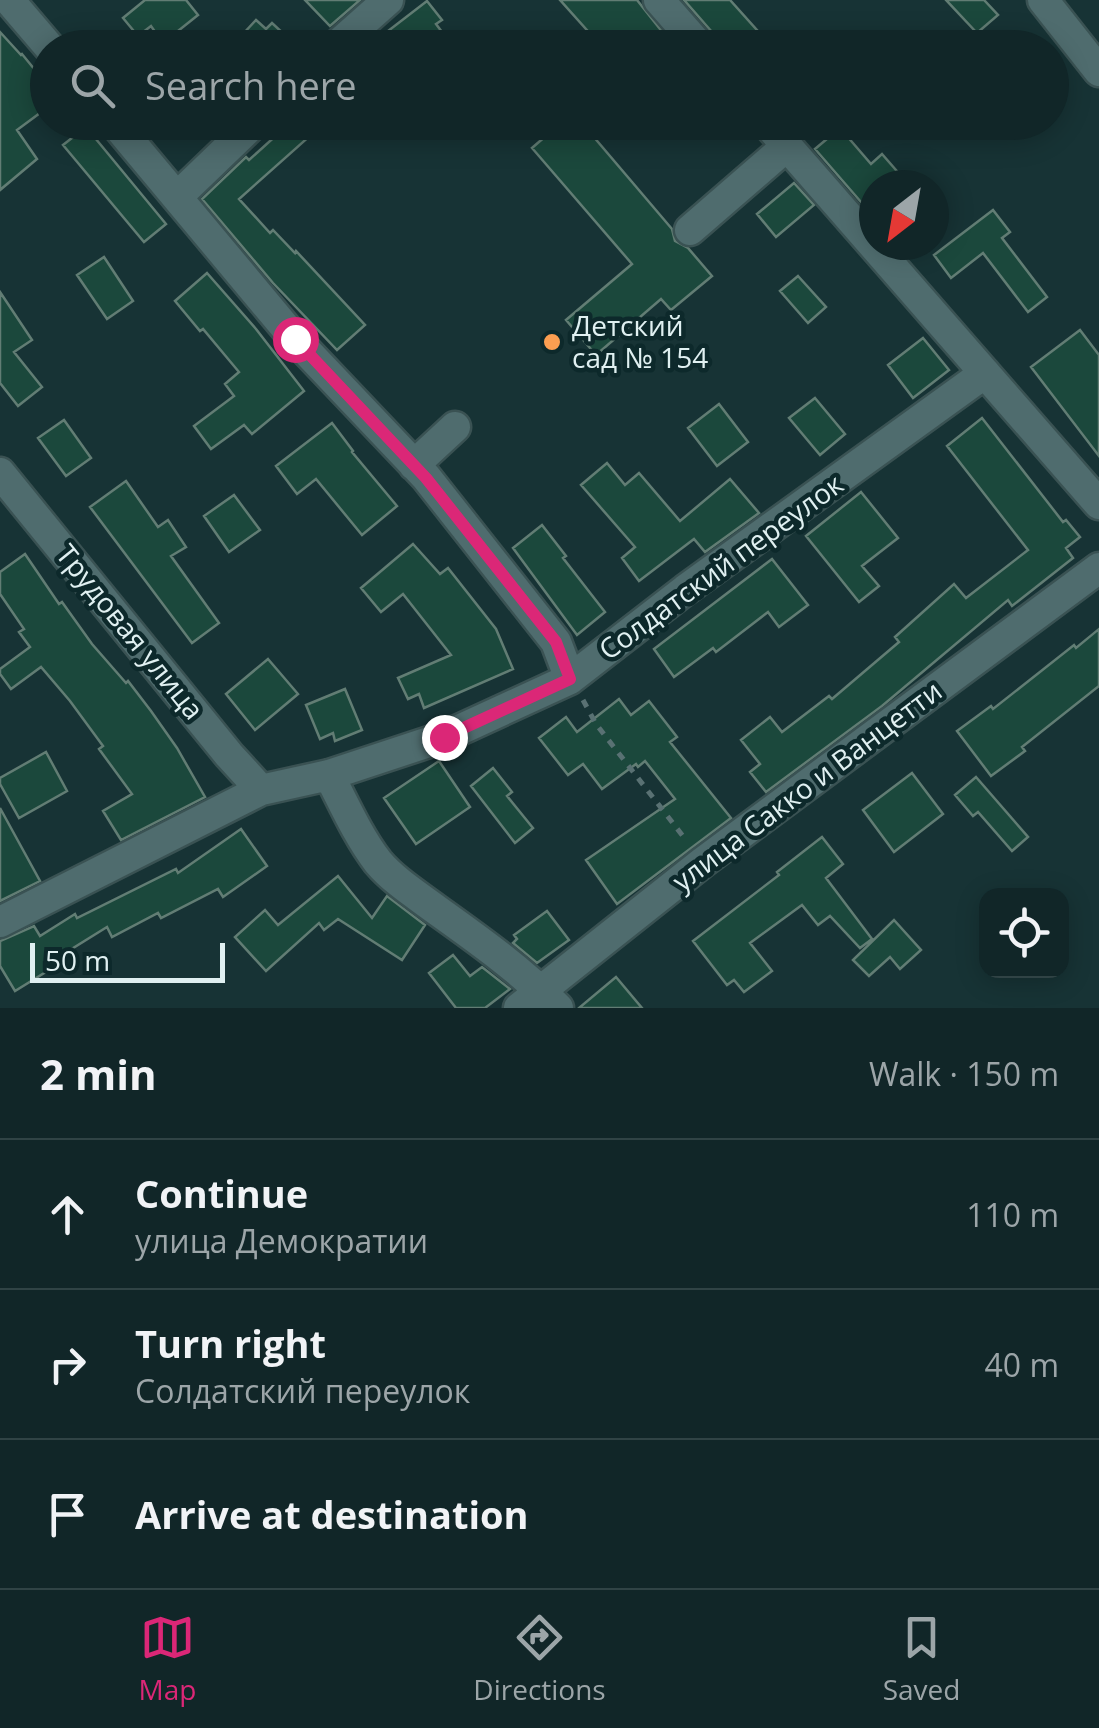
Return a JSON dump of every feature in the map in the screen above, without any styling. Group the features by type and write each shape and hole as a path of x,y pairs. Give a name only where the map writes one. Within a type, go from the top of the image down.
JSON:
{"street":[{"path":"10,0 35,30"},
{"path":"354,30 388,0"},
{"path":"659,0 685,30"},
{"path":"1043,0 1067,30"},
{"path":"1069,32 1099,70"},
{"path":"129,140 295,339 414,465 556,642 570,679"},
{"path":"177,197 236,140"},
{"path":"782,140 1099,504"},
{"path":"690,230 787,146"},
{"name":"Солдатский переулок","path":"0,922 262,790 329,775 444,737 570,679 685,590 985,373"},
{"path":"414,465 454,427"},
{"name":"Трудовая улица","path":"0,473 229,755 262,790"},
{"name":"улица Сакко и Ванцетти","path":"539,1002 704,862 1099,568"},
{"path":"329,775 356,829 380,865 498,954 539,1002"}],"path":[{"path":"570,679 596,724 704,862"}],"building":[{"path":"145,0 186,0 198,15 179,30 154,30 151,26 133,30 123,18"},
{"path":"305,0 360,0 330,26"},
{"path":"560,0 637,0 661,30 587,30"},
{"path":"684,0 730,0 757,30 710,30"},
{"path":"946,0 984,0 998,15 980,30 974,30"},
{"path":"427,1 442,20 436,24 440,30 389,30"},
{"path":"256,20 266,29 272,23 280,30 247,30"},
{"path":"0,32 30,64 30,120 17,130 37,159 0,190"},
{"path":"69,140 97,140 166,224 144,242 63,145"},
{"path":"271,140 305,140 239,199 270,233 273,230 296,251 365,325 337,350 273,283 202,199 246,157 249,160"},
{"path":"541,140 596,140 672,229 675,241 688,248 712,276 671,310 661,299 596,355 566,320 632,264 532,148"},
{"path":"826,140 850,140 871,164 882,154 896,170 859,170 859,200 815,149"},
{"path":"794,183 814,205 776,237 757,214"},
{"path":"993,210 1010,232 1002,238 1047,297 1028,312 983,253 951,278 938,260 949,260 949,244"},
{"path":"104,257 133,301 107,319 77,275"},
{"path":"207,273 304,391 252,434 244,425 211,449 194,426 234,396 225,384 239,372 175,301"},
{"path":"798,276 826,307 808,323 780,291"},
{"path":"0,292 32,340 14,352 42,387 18,406 0,383"},
{"path":"1080,330 1099,355 1099,456 1031,367"},
{"path":"923,338 949,370 913,398 888,365"},
{"path":"815,398 845,434 820,455 789,418"},
{"path":"719,404 748,442 717,466 688,428"},
{"path":"982,418 1063,522 1066,520 1080,537 1066,548 1073,558 1012,606 1008,600 882,706 766,792 750,772 760,764 741,740 770,717 782,732 829,696 832,699 899,642 895,637 954,584 966,598 1028,550 947,446"},
{"path":"64,420 91,458 66,476 38,438"},
{"path":"332,423 397,506 362,535 316,479 297,494 276,466"},
{"path":"607,463 625,485 639,473 680,521 730,479 759,513 705,552 694,539 639,581 622,558 635,547 581,485"},
{"path":"126,481 158,527 168,520 186,547 171,556 219,623 192,643 90,507"},
{"path":"861,492 898,538 862,566 879,586 859,602 806,536"},
{"path":"234,495 260,530 229,552 204,516"},
{"path":"542,525 605,612 577,635 513,548"},
{"path":"413,544 440,574 448,568 496,629 513,669 424,708 419,694 408,699 398,678 451,655 403,594 381,612 361,588"},
{"path":"25,554 59,604 62,602 92,644 151,711 205,797 121,840 103,811 132,794 99,749 103,746 41,667 11,689 0,674 0,669 30,647 19,632 24,629 0,594 0,572"},
{"path":"772,559 808,605 779,627 768,612 716,652 713,648 674,677 654,649"},
{"path":"1099,629 1099,686 991,776 957,731 991,706 993,709"},
{"path":"268,659 298,694 255,730 226,694"},
{"path":"345,689 362,730 335,741 333,733 320,739 306,705"},
{"path":"619,699 631,715 649,701 677,737 670,742 731,818 617,904 586,860 675,799 645,761 602,789 583,764 568,775 539,738 566,717 577,732"},
{"path":"46,752 67,791 19,818 0,778"},
{"path":"439,761 470,807 416,844 384,798"},
{"path":"493,768 512,792 507,796 533,828 515,843 471,786"},
{"path":"912,773 943,814 894,852 863,810"},
{"path":"976,777 1028,837 1012,851 978,812 973,816 955,795"},
{"path":"0,808 40,881 0,901"},
{"path":"241,829 267,866 223,897 218,889 112,937 107,927 54,960 57,965 15,991 0,966 0,941 34,926 40,936 75,914 77,918 176,869 178,873"},
{"path":"822,837 843,864 826,878 872,939 860,948 830,916 818,925 802,905 750,943 772,971 744,992 734,980 727,985 693,941"},
{"path":"338,876 372,918 387,896 425,925 402,960 338,919 324,930 319,923 266,971 235,937 265,910 278,925"},
{"path":"547,911 569,940 537,963 513,943 517,939 514,935"},
{"path":"894,920 921,950 900,969 890,957 869,976 853,960"},
{"path":"453,955 470,976 482,967 510,989 485,1008 456,1008 429,973"},
{"path":"616,977 642,1008 579,1008"}],"place":[{"name":"Детский сад № 154","path":"552,342"}],"route":[{"path":"295,339 426,478 556,642 570,679 444,737"}]}
